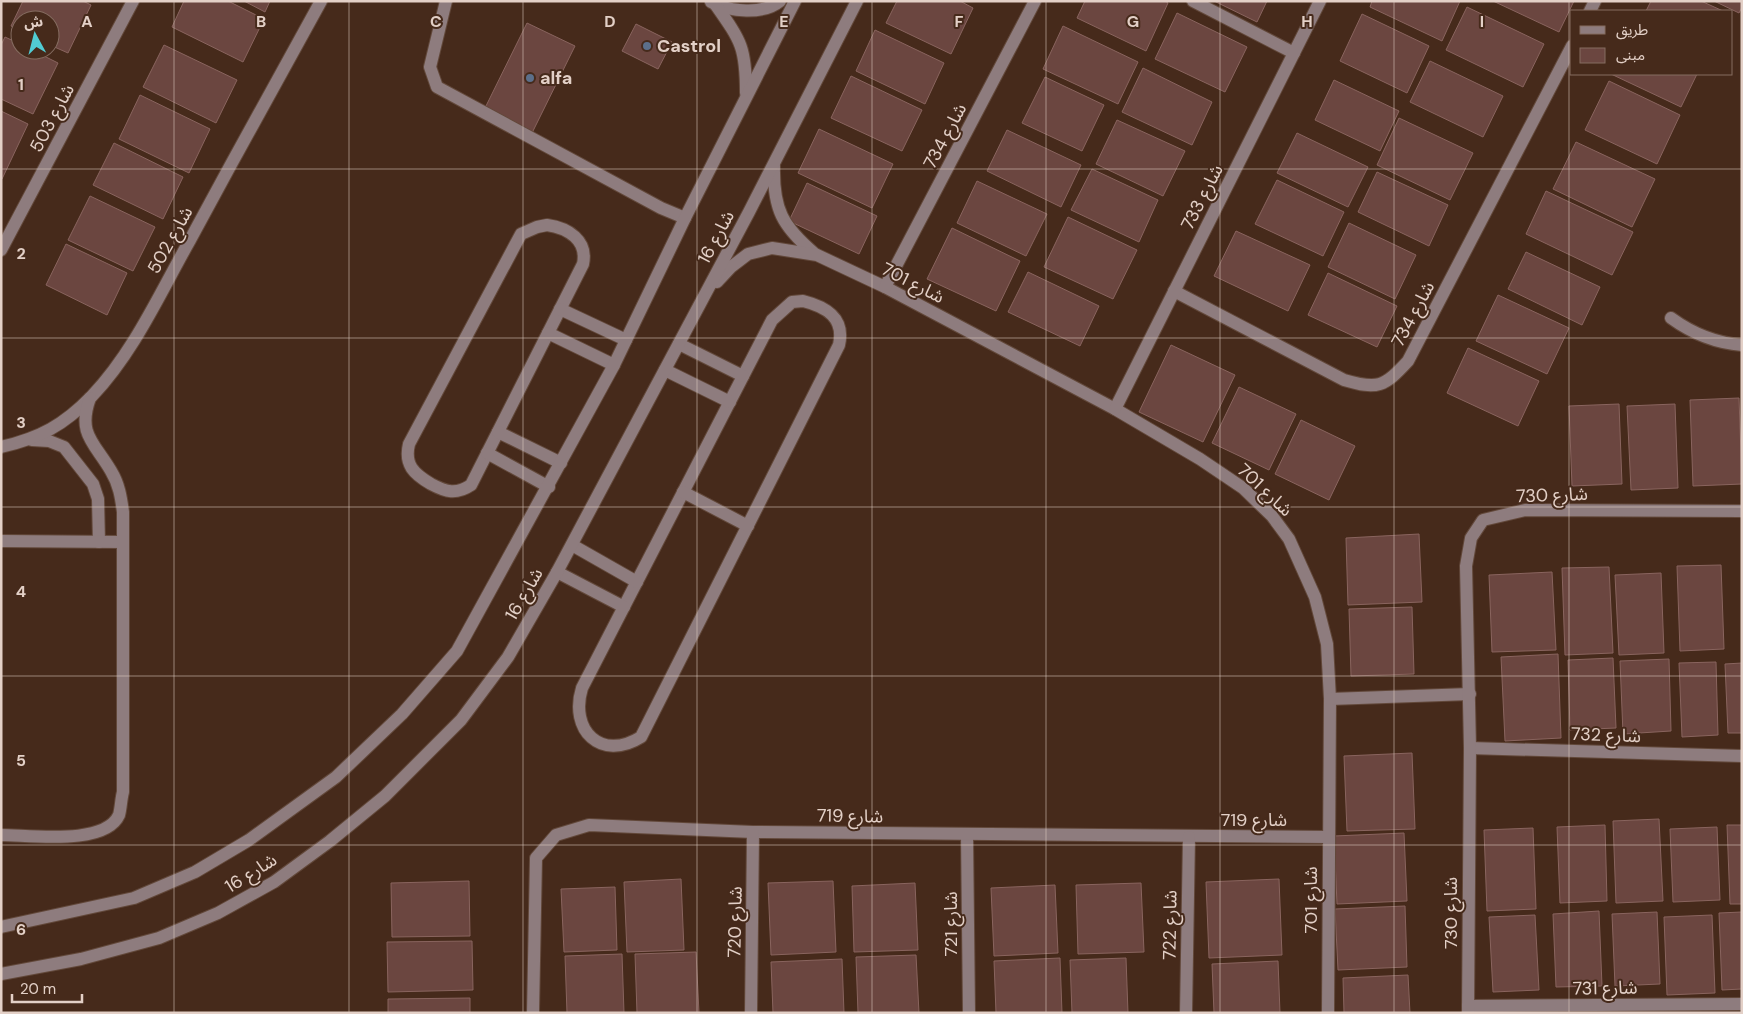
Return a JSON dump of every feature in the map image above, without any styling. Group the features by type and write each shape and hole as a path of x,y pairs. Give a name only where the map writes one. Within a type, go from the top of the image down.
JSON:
{"street":[{"name":"شارع 503","path":"1,250 134,1"},
{"name":"شارع 502","path":"1,447 32,440 64,421 90,398 115,370 150,311 321,1"},
{"path":"446,1 430,67 437,87 661,208 685,218"},
{"path":"712,3 739,9 763,10 780,1"},
{"name":"شارع 16","path":"1,927 134,898 195,872 249,840 336,777 402,714 457,651 549,487 614,364 685,218 795,1"},
{"name":"شارع 16","path":"1,974 81,959 159,938 218,913 274,882 386,796 461,720 508,657 572,545 704,297 857,1"},
{"name":"شارع 734","path":"885,287 1035,1"},
{"path":"1193,1 1294,53"},
{"name":"شارع 733","path":"1115,409 1320,1"},
{"path":"712,3 739,38 745,57 746,96"},
{"name":"شارع 734","path":"1174,291 1344,380 1367,386 1389,381 1408,361 1570,50"},
{"name":"شارع 701","path":"774,162 774,192 783,219 795,236 817,255 885,287 1115,409 1200,459 1243,488 1272,516 1289,539 1315,597 1327,644 1330,699 1328,1013"},
{"path":"537,227 558,227 577,237 584,250 583,264 548,333 471,485 456,492 441,489 416,476 408,461 409,444 522,234 537,227"},
{"name":"شارع 701","path":"704,297 731,267 748,254 772,248 817,255"},
{"path":"792,302 815,304 836,317 841,336 840,345 641,737 628,745 613,747 591,738 582,727 578,712 578,701 582,688 743,376 772,320 792,302"},
{"path":"560,309 626,340"},
{"path":"1671,318 1705,338 1742,346"},
{"path":"548,333 614,364"},
{"path":"679,344 743,376"},
{"path":"665,370 730,402"},
{"path":"1,835 84,836 104,830 119,815 123,792 123,542 121,492 112,472 90,440 85,428 85,413 90,398"},
{"path":"498,432 561,463"},
{"path":"32,440 50,441 64,446 93,484 98,499 99,542"},
{"path":"487,453 549,487"},
{"path":"683,492 748,526"},
{"name":"شارع 730","path":"1468,1010 1470,694 1466,566 1471,538 1483,520 1525,510 1742,511"},
{"path":"1,541 123,542"},
{"path":"572,545 637,582"},
{"path":"557,572 624,607"},
{"path":"1330,699 1470,694"},
{"name":"شارع 732","path":"1470,748 1742,756"},
{"name":"شارع 719","path":"532,1013 536,858 556,835 589,825 753,832 1329,837"},
{"name":"شارع 720","path":"751,1013 753,832"},
{"name":"شارع 721","path":"967,835 969,1013"},
{"name":"شارع 722","path":"1186,1013 1189,837"},
{"name":"شارع 731","path":"1468,1010 1742,1004"}],"building":[{"path":"23,1 83,1 91,5 68,53 60,49 60,10 19,10"},
{"path":"184,1 228,1 264,19 243,62 172,27"},
{"path":"244,1 270,1 265,12"},
{"path":"897,1 960,1 973,8 951,54 886,23"},
{"path":"1085,1 1165,1 1168,3 1146,51 1077,18"},
{"path":"1214,1 1267,1 1257,22"},
{"path":"1372,1 1460,1 1442,41 1370,7"},
{"path":"1493,1 1574,1 1559,32"},
{"path":"1651,1 1701,1 1721,10 1646,10"},
{"path":"1714,1 1742,1 1739,13"},
{"path":"1467,7 1544,44 1523,87 1446,50"},
{"path":"1177,13 1247,47 1225,92 1155,59"},
{"path":"1362,14 1429,46 1407,93 1340,61"},
{"name":"alfa","path":"527,23 575,46 532,133 484,110"},
{"name":"Castrol","path":"636,24 672,42 658,69 622,51"},
{"path":"1063,26 1138,62 1118,104 1043,69"},
{"path":"875,30 944,63 925,104 856,71"},
{"path":"5,37 10,39 10,60 52,60 58,63 33,114 1,99 1,45"},
{"path":"164,45 237,80 216,123 143,87"},
{"path":"1430,61 1503,96 1483,137 1410,102"},
{"path":"1143,68 1212,102 1192,145 1122,112"},
{"path":"1613,75 1697,75 1681,107"},
{"path":"851,76 922,110 902,151 831,118"},
{"path":"1045,77 1104,105 1082,151 1022,123"},
{"path":"1334,80 1399,111 1380,151 1315,120"},
{"path":"1609,81 1680,115 1657,164 1585,130"},
{"path":"140,95 210,129 189,173 119,139"},
{"path":"1,111 28,124 2,179 1,179"},
{"path":"1399,118 1473,153 1450,200 1377,165"},
{"path":"1117,120 1185,151 1163,196 1096,164"},
{"path":"819,129 893,164 872,208 798,173"},
{"path":"1007,130 1081,165 1061,207 987,171"},
{"path":"1297,133 1368,167 1348,207 1277,173"},
{"path":"1576,142 1655,179 1632,227 1553,189"},
{"path":"114,143 183,177 163,219 93,185"},
{"path":"1092,169 1158,200 1139,242 1071,210"},
{"path":"1377,172 1448,205 1429,246 1358,212"},
{"path":"1277,180 1344,212 1323,256 1255,224"},
{"path":"977,181 1047,214 1026,256 957,223"},
{"path":"807,183 877,216 859,254 789,221"},
{"path":"1546,191 1633,232 1612,275 1526,234"},
{"path":"90,196 155,227 133,271 68,240"},
{"path":"1068,217 1137,250 1113,299 1044,267"},
{"path":"1349,223 1416,255 1395,299 1328,267"},
{"path":"952,228 1020,261 996,311 927,279"},
{"path":"1236,231 1310,265 1288,311 1214,276"},
{"path":"66,244 127,273 107,315 46,285"},
{"path":"1526,252 1600,287 1582,325 1508,289"},
{"path":"1028,272 1099,306 1080,346 1008,312"},
{"path":"1328,273 1397,306 1377,347 1308,315"},
{"path":"1498,295 1569,328 1547,374 1476,341"},
{"path":"1171,345 1235,375 1203,442 1139,412"},
{"path":"1468,348 1539,381 1518,426 1447,393"},
{"path":"1239,387 1296,414 1269,470 1212,443"},
{"path":"1739,398 1742,484 1693,486 1690,400"},
{"path":"1619,404 1622,484 1572,486 1569,406"},
{"path":"1675,404 1678,488 1631,490 1627,406"},
{"path":"1301,420 1355,446 1329,500 1275,474"},
{"path":"1419,534 1422,602 1348,605 1346,538"},
{"path":"1721,565 1724,649 1680,651 1677,566"},
{"path":"1609,567 1613,653 1565,655 1562,568"},
{"path":"1552,572 1556,650 1492,652 1489,575"},
{"path":"1661,573 1664,653 1619,655 1615,575"},
{"path":"1412,607 1414,674 1351,676 1349,609"},
{"path":"1558,654 1561,738 1505,741 1501,657"},
{"path":"1613,658 1616,728 1570,730 1568,660"},
{"path":"1669,659 1671,731 1623,734 1620,661"},
{"path":"1716,662 1718,735 1682,737 1679,663"},
{"path":"1742,663 1742,733 1728,733 1725,664"},
{"path":"1412,753 1415,829 1347,831 1344,756"},
{"path":"1659,819 1663,901 1616,903 1613,821"},
{"path":"1605,825 1607,901 1560,903 1557,827"},
{"path":"1727,825 1742,825 1742,904 1730,904"},
{"path":"1717,827 1720,900 1673,902 1670,829"},
{"path":"1533,828 1536,909 1487,911 1484,830"},
{"path":"1404,833 1407,901 1337,904 1334,836"},
{"path":"681,879 684,950 627,952 624,882"},
{"path":"1279,879 1282,955 1209,958 1206,882"},
{"path":"469,881 470,936 392,937 391,883"},
{"path":"833,881 836,952 771,955 768,883"},
{"path":"915,883 918,950 854,952 852,886"},
{"path":"1141,883 1144,952 1078,954 1076,885"},
{"path":"1055,885 1058,953 994,956 991,888"},
{"path":"615,887 617,950 564,952 561,889"},
{"path":"1405,906 1407,967 1338,970 1335,909"},
{"path":"1599,911 1602,986 1556,987 1553,914"},
{"path":"1657,912 1660,984 1615,986 1612,914"},
{"path":"1742,912 1742,989 1722,990 1719,913"},
{"path":"1535,915 1539,990 1493,992 1489,917"},
{"path":"1712,915 1715,993 1667,995 1664,917"},
{"path":"472,941 473,990 388,992 387,942"},
{"path":"696,952 699,1013 637,1013 635,954"},
{"path":"622,954 624,1013 567,1013 565,956"},
{"path":"916,955 919,1013 858,1013 856,957"},
{"path":"1060,958 1062,1013 996,1013 994,961"},
{"path":"1126,958 1128,1013 1072,1013 1070,960"},
{"path":"842,959 844,1013 773,1013 771,962"},
{"path":"1278,961 1280,1013 1214,1013 1212,964"},
{"path":"1408,975 1410,1013 1344,1013 1343,978"},
{"path":"470,998 470,1013 388,1013 388,999"}],"place":[{"name":"Castrol","path":"647,46"},
{"name":"alfa","path":"530,78"}]}
